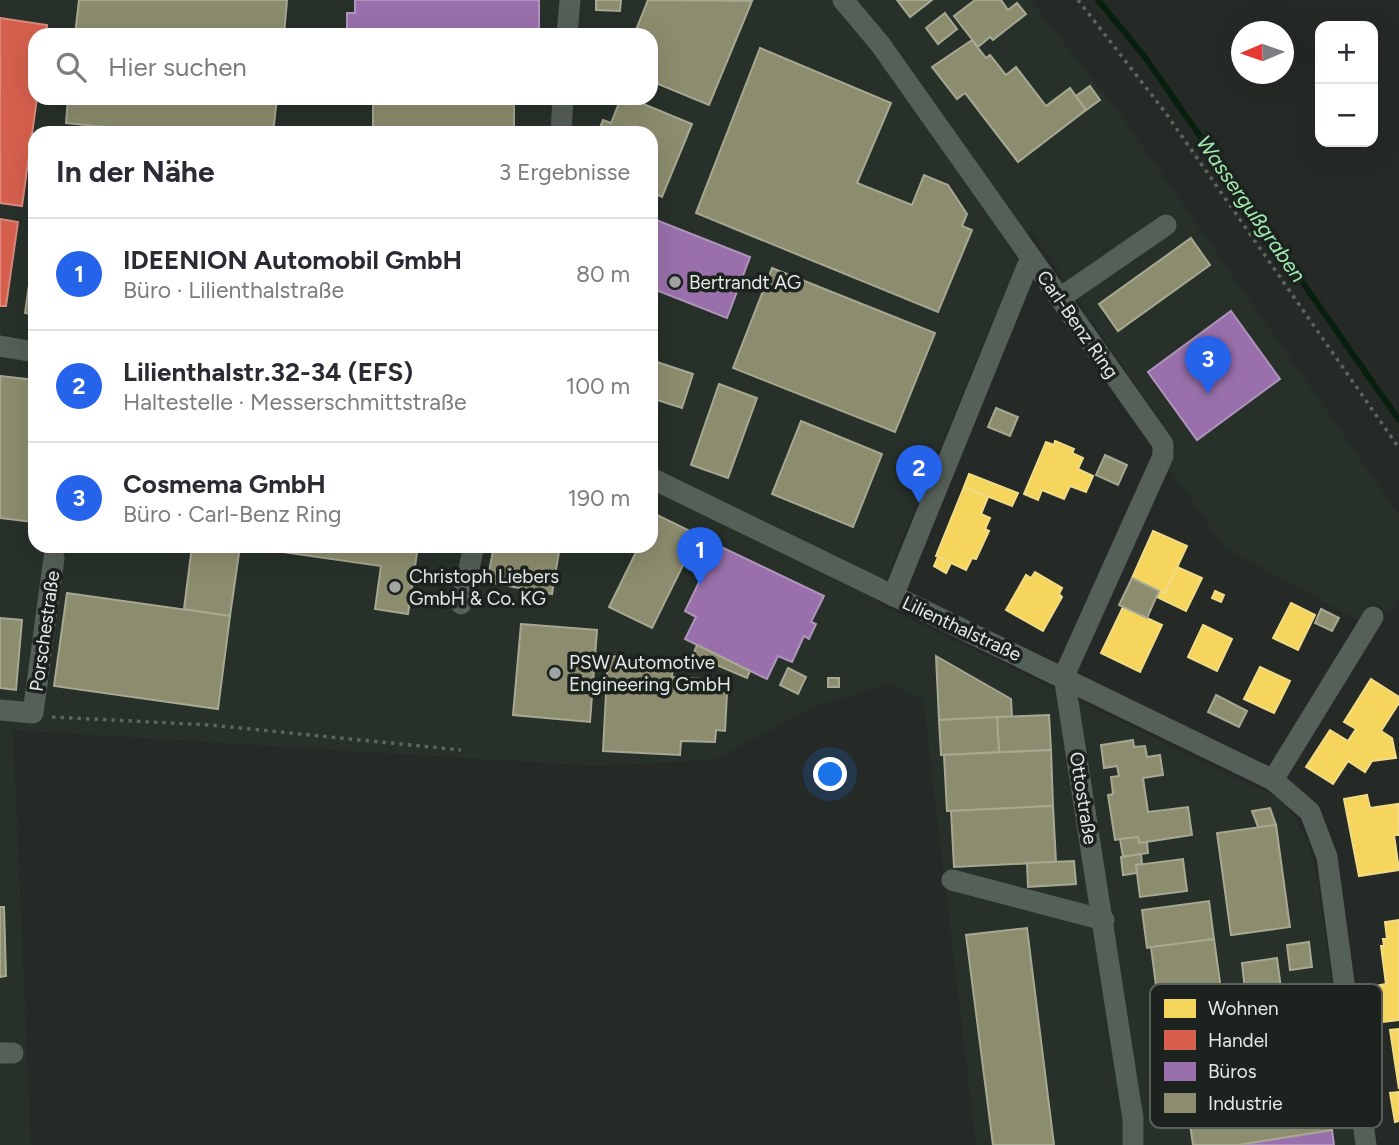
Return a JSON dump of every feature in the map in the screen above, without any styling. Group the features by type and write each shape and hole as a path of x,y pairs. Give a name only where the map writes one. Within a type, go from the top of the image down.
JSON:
{"street":[{"path":"568,28 570,0"},
{"name":"Carl-Benz Ring","path":"842,0 880,44 1163,444 1164,452 1065,676"},
{"path":"561,126 563,105"},
{"path":"1060,298 1166,225"},
{"path":"893,596 1031,257"},
{"path":"0,346 28,351"},
{"name":"Lilienthalstraße","path":"658,481 1065,676 1273,780 1310,811 1327,857 1344,984"},
{"path":"461,604 472,553"},
{"name":"Porschestraße","path":"0,710 33,713 54,558"},
{"path":"1273,780 1373,617"},
{"name":"Ottostraße","path":"1065,676 1133,1119 1133,1145"},
{"path":"952,880 1104,920"}],"path":[{"path":"1078,0 1165,112 1399,448"},
{"path":"33,713 52,717 210,725 368,738 461,750"}],"shaded area":[{"path":"0,0 1030,0 1122,117 1399,515 1399,600 1391,614 1371,601 1359,621 1225,548 1171,471 1165,469 1176,444 1030,230 876,602 1278,798 1290,811 1308,841 1318,884 1332,984 1150,984 1150,1128 1353,1128 1355,1145 976,1145 923,699 889,684 817,706 713,760 596,766 13,730 31,1145 0,1145"}],"building: Wohnen":[{"path":"1055,441 1074,449 1072,453 1083,458 1078,469 1093,476 1086,492 1070,486 1064,499 1042,490 1038,500 1024,494 1046,442 1054,445"},
{"path":"969,474 1018,493 1012,506 964,487"},
{"path":"964,487 988,497 981,514 990,518 985,529 989,531 976,559 972,558 966,570 936,556"},
{"path":"1153,531 1187,546 1165,593 1132,578"},
{"path":"938,557 951,563 946,573 934,566"},
{"path":"1177,567 1202,578 1186,611 1157,597 1159,591 1165,593"},
{"path":"1035,572 1062,588 1059,594 1062,597 1043,631 1006,610 1026,575 1031,578"},
{"path":"1215,591 1224,595 1221,602 1212,598"},
{"path":"1291,603 1315,615 1298,650 1273,638"},
{"path":"1123,607 1162,625 1140,672 1101,653"},
{"path":"1203,625 1232,639 1217,671 1188,657"},
{"path":"1260,667 1290,681 1274,713 1244,699"},
{"path":"1371,679 1399,697 1399,703 1381,731 1392,738 1396,758 1372,761 1365,772 1348,761 1333,784 1306,767 1330,730 1348,741 1356,729 1344,722"},
{"path":"1367,795 1370,808 1398,804 1399,835 1394,835 1399,870 1359,876 1344,799"},
{"path":"1399,920 1399,1020 1383,1022 1382,985 1386,984 1381,946 1384,946 1383,939 1387,939 1385,922"},
{"path":"1399,1029 1399,1089 1390,1030"},
{"path":"1399,1092 1399,1121 1395,1122 1390,1093"}],"building: Handel":[{"path":"0,18 47,25 47,28 28,28 28,105 36,105 33,126 28,126 28,163 22,206 0,203"},
{"path":"0,219 18,222 6,306 0,306"}],"building: Büros":[{"path":"355,0 539,0 539,28 347,28 347,13 355,13"},
{"path":"658,221 750,257 727,318 658,291"},
{"path":"1231,311 1280,379 1197,440 1148,372"},
{"path":"717,545 824,596 811,622 816,624 809,639 804,636 792,662 778,656 767,679 685,639 696,617 685,611"},
{"path":"1332,1130 1334,1145 1237,1145"}],"building: Industrie":[{"path":"79,0 287,0 285,28 76,28"},
{"path":"596,0 621,0 620,11 596,10"},
{"path":"648,0 752,1 709,105 658,84 658,28 637,28"},
{"path":"897,0 932,0 910,17"},
{"path":"975,0 1001,0 1008,10 1017,3 1026,14 993,40 990,37 978,47 954,16"},
{"path":"945,13 957,29 938,44 926,28"},
{"path":"972,40 986,58 990,55 1006,75 1016,67 1046,106 1070,88 1086,110 1018,162 965,93 957,99 932,67"},
{"path":"760,48 891,103 857,183 912,205 924,175 948,185 967,214 962,226 972,230 938,312 696,213"},
{"path":"1090,86 1100,100 1086,110 1076,96"},
{"path":"67,105 276,105 274,126 96,126 66,123"},
{"path":"373,105 514,105 514,126 373,126"},
{"path":"618,105 646,105 692,124 662,197 658,195 658,126 601,126 603,120 611,123"},
{"path":"1191,238 1210,265 1118,331 1099,304"},
{"path":"772,268 935,333 895,432 733,368"},
{"path":"28,292 28,314 25,313"},
{"path":"658,362 693,374 682,408 658,400"},
{"path":"0,376 28,379 28,521 0,518"},
{"path":"719,384 757,398 728,478 691,465"},
{"path":"996,408 1018,417 1010,436 988,427"},
{"path":"801,421 882,454 853,527 772,494"},
{"path":"1105,455 1127,465 1118,485 1096,475"},
{"path":"658,515 698,535 652,628 609,607 636,553 658,553"},
{"path":"191,553 239,553 230,616 184,609"},
{"name":"Christoph Liebers GmbH & Co. KG","path":"289,553 417,553 408,614 375,609 381,566"},
{"path":"493,553 559,553 552,594 487,582"},
{"path":"1132,578 1159,591 1147,618 1119,605"},
{"path":"67,593 230,616 218,709 54,686"},
{"path":"1321,609 1339,618 1332,631 1315,623"},
{"path":"0,618 22,620 16,690 0,688"},
{"name":"PSW Automotive Engineering GmbH","path":"521,624 597,630 590,722 513,715"},
{"path":"697,645 750,671 747,678 693,655"},
{"path":"608,656 673,660 672,677 718,680 717,693 727,693 725,731 716,730 715,742 681,741 680,755 603,751"},
{"path":"936,656 1011,699 1012,717 939,720"},
{"path":"788,668 806,677 798,694 780,685"},
{"path":"828,678 839,678 839,687 828,687"},
{"path":"1216,695 1247,711 1239,727 1208,712"},
{"path":"1049,715 1051,750 999,752 997,717"},
{"path":"997,717 999,752 941,755 939,720"},
{"path":"1133,740 1134,747 1145,746 1147,757 1160,755 1163,775 1143,778 1148,812 1188,807 1192,835 1139,843 1138,837 1115,840 1108,795 1113,794 1111,777 1119,776 1117,766 1104,768 1101,745"},
{"path":"1051,750 1053,806 947,811 944,755"},
{"path":"1053,806 1056,862 954,867 951,811"},
{"path":"1270,808 1276,825 1258,827 1252,811"},
{"path":"1276,825 1290,927 1231,935 1217,833"},
{"path":"1138,837 1139,843 1147,842 1148,853 1123,857 1120,839"},
{"path":"1141,854 1142,864 1136,865 1137,873 1123,875 1121,857"},
{"path":"1183,859 1187,891 1140,897 1136,865"},
{"path":"1074,861 1076,884 1028,887 1027,863"},
{"path":"1209,901 1214,939 1147,948 1142,910"},
{"path":"0,907 4,907 6,976 0,977"},
{"path":"1027,928 1054,1145 993,1145 966,935"},
{"path":"1214,939 1220,984 1156,984 1151,947"},
{"path":"1309,942 1312,967 1290,970 1287,945"},
{"path":"1277,958 1280,984 1244,984 1242,963"},
{"path":"1191,1128 1332,1130 1237,1145 1193,1145"}],"waterway":[{"name":"Wassergußgraben","path":"1098,0 1144,56 1399,420"}],"place":[{"name":"Bertrandt AG","path":"675,282"},
{"name":"Cosmema GmbH","path":"1208,394"},
{"name":"Lilienthalstr.32-34 (EFS)","path":"919,503"},
{"name":"IDEENION Automobil GmbH","path":"700,585"},
{"name":"Christoph Liebers GmbH & Co. KG","path":"395,587"},
{"name":"PSW Automotive Engineering GmbH","path":"555,673"}]}
